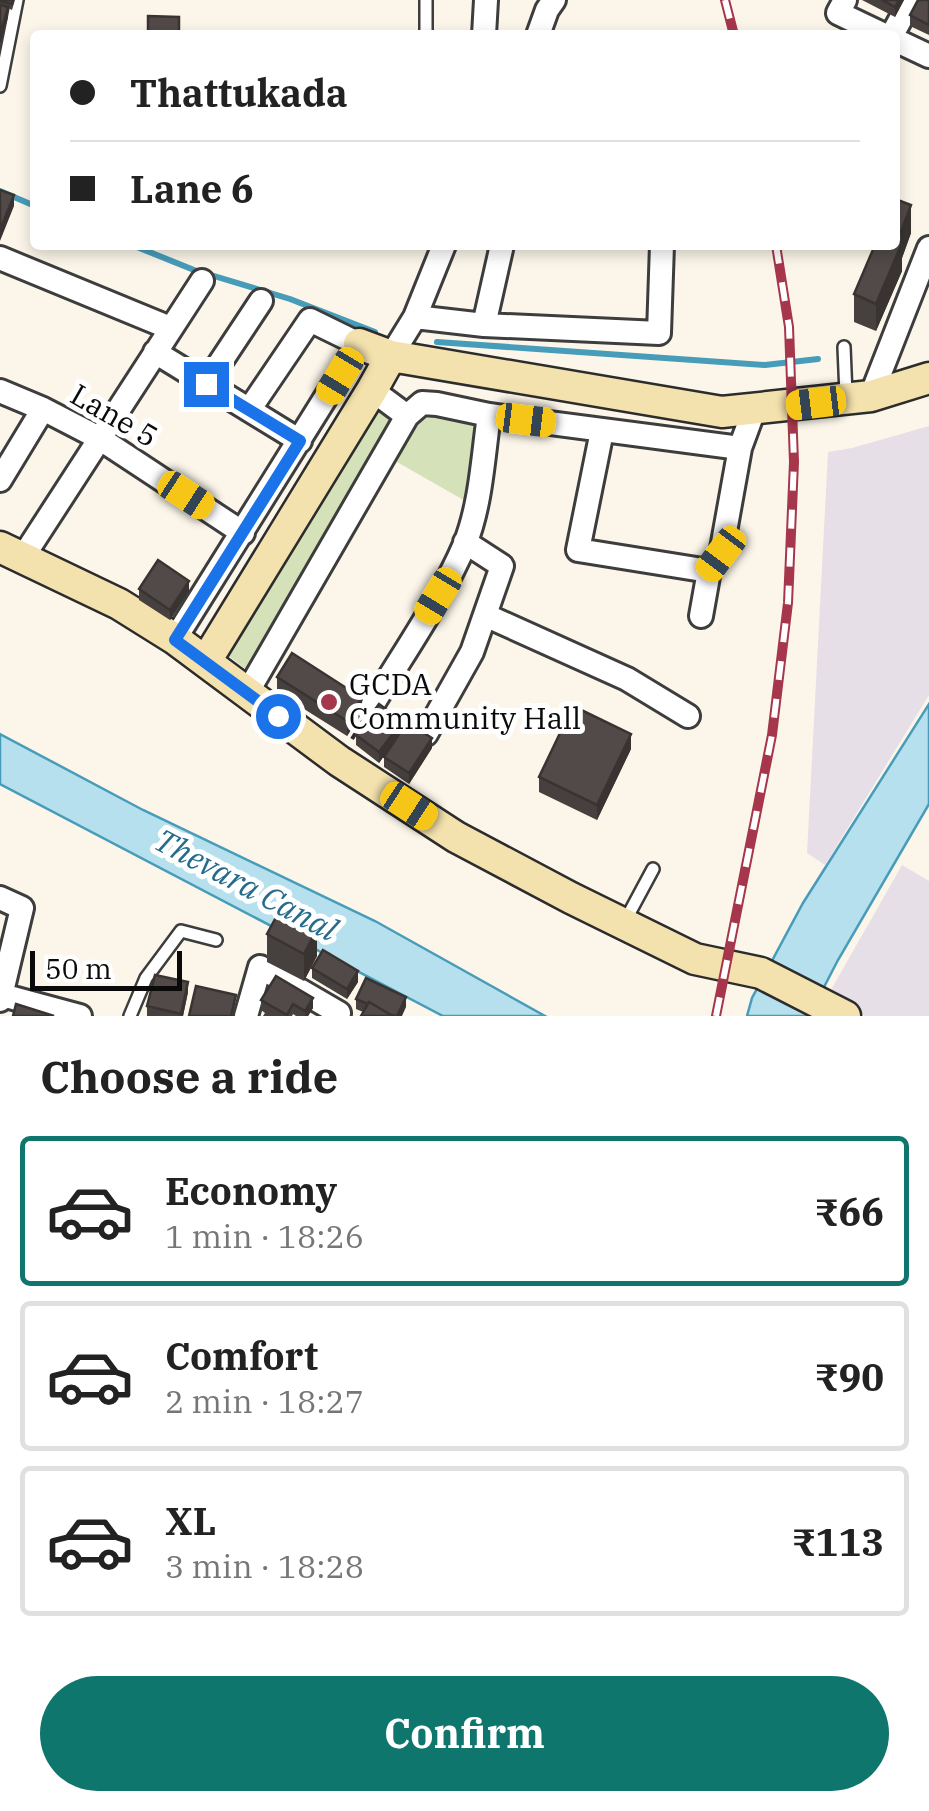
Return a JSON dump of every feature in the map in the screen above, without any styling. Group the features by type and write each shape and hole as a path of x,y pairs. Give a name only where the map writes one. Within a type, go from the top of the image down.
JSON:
{"street":[{"path":"484,30 486,0"},
{"path":"540,30 554,0"},
{"path":"845,0 838,12 875,30"},
{"path":"894,30 911,0"},
{"path":"900,42 929,56"},
{"path":"858,398 929,248"},
{"path":"206,660 415,318 442,250"},
{"path":"484,325 501,250"},
{"path":"415,318 658,333 662,250"},
{"path":"0,258 170,328"},
{"path":"202,281 99,438 12,552 119,604 206,660 339,760 456,837 695,959 761,973 833,1009"},
{"path":"206,384 261,301"},
{"path":"249,410 310,320 390,356 722,412 858,398 929,378"},
{"path":"175,640 359,344"},
{"path":"155,352 300,441"},
{"path":"372,390 408,416"},
{"name":"Lane 5","path":"0,392 99,438 244,533"},
{"path":"248,693 408,416 422,403 740,448"},
{"path":"0,480 43,410"},
{"path":"701,616 709,570 721,554 740,448 754,410"},
{"path":"373,704 438,596 465,542 475,510 489,415"},
{"path":"602,431 578,550 709,570"},
{"path":"426,734 472,652 502,566 465,542"},
{"path":"485,615 627,679 688,716"},
{"path":"0,898 22,908 1,997 80,1016"},
{"path":"246,1016 260,967 339,1014"}],"lane":[{"path":"0,86 17,0"},
{"path":"426,0 426,30"},
{"path":"844,347 858,398"},
{"path":"624,923 653,869"},
{"path":"130,1016 146,978 181,931 216,940"}],"path":[{"path":"339,760 373,704"}],"shaded area":[{"path":"929,426 929,695 825,865 807,853 828,452"},
{"path":"902,865 929,881 929,1016 865,1016 828,995"}],"green space":[{"path":"376,405 397,419 251,673 226,654"},
{"path":"431,411 481,419 467,502 397,462 419,416"}],"water":[{"path":"929,704 929,804 809,1016 747,1016 752,998 803,903"},
{"name":"Thevara Canal","path":"0,734 143,810 375,921 545,1016 443,1016 0,784"}],"building":[{"path":"918,0 929,0 929,25 910,15"},
{"path":"0,5 8,7 0,35"},
{"path":"148,16 179,17 179,30 148,30"},
{"path":"0,190 14,195 0,230"},
{"path":"900,201 911,205 900,232"},
{"path":"873,250 899,250 876,304 854,294"},
{"path":"158,560 189,581 170,610 139,589"},
{"path":"292,653 362,698 347,721 277,677"},
{"path":"379,704 402,721 379,752 356,735"},
{"path":"573,706 631,734 597,805 539,777"},
{"path":"407,722 432,738 409,773 384,757"},
{"path":"280,910 317,929 304,954 267,934"},
{"path":"323,950 358,971 347,989 312,968"},
{"path":"155,975 188,982 181,1014 147,1006"},
{"path":"276,976 313,998 305,1011 293,1004 287,1015 261,1000"},
{"path":"366,978 406,997 397,1016 356,999"},
{"path":"196,986 236,995 231,1016 189,1016"},
{"path":"369,1002 391,1015 391,1016 361,1016"},
{"path":"16,1004 54,1016 13,1016"}],"waterway":[{"path":"0,191 30,204"},
{"path":"144,250 375,332"},
{"path":"437,342 765,365 818,359"}],"railway":[{"path":"725,0 733,30"},
{"path":"716,1016 772,735 788,603 794,462 789,327 777,250"}],"place":[{"name":"GCDA Community Hall","path":"329,702"}],"route":[{"path":"206,384 300,441 175,640 278,716"}]}
